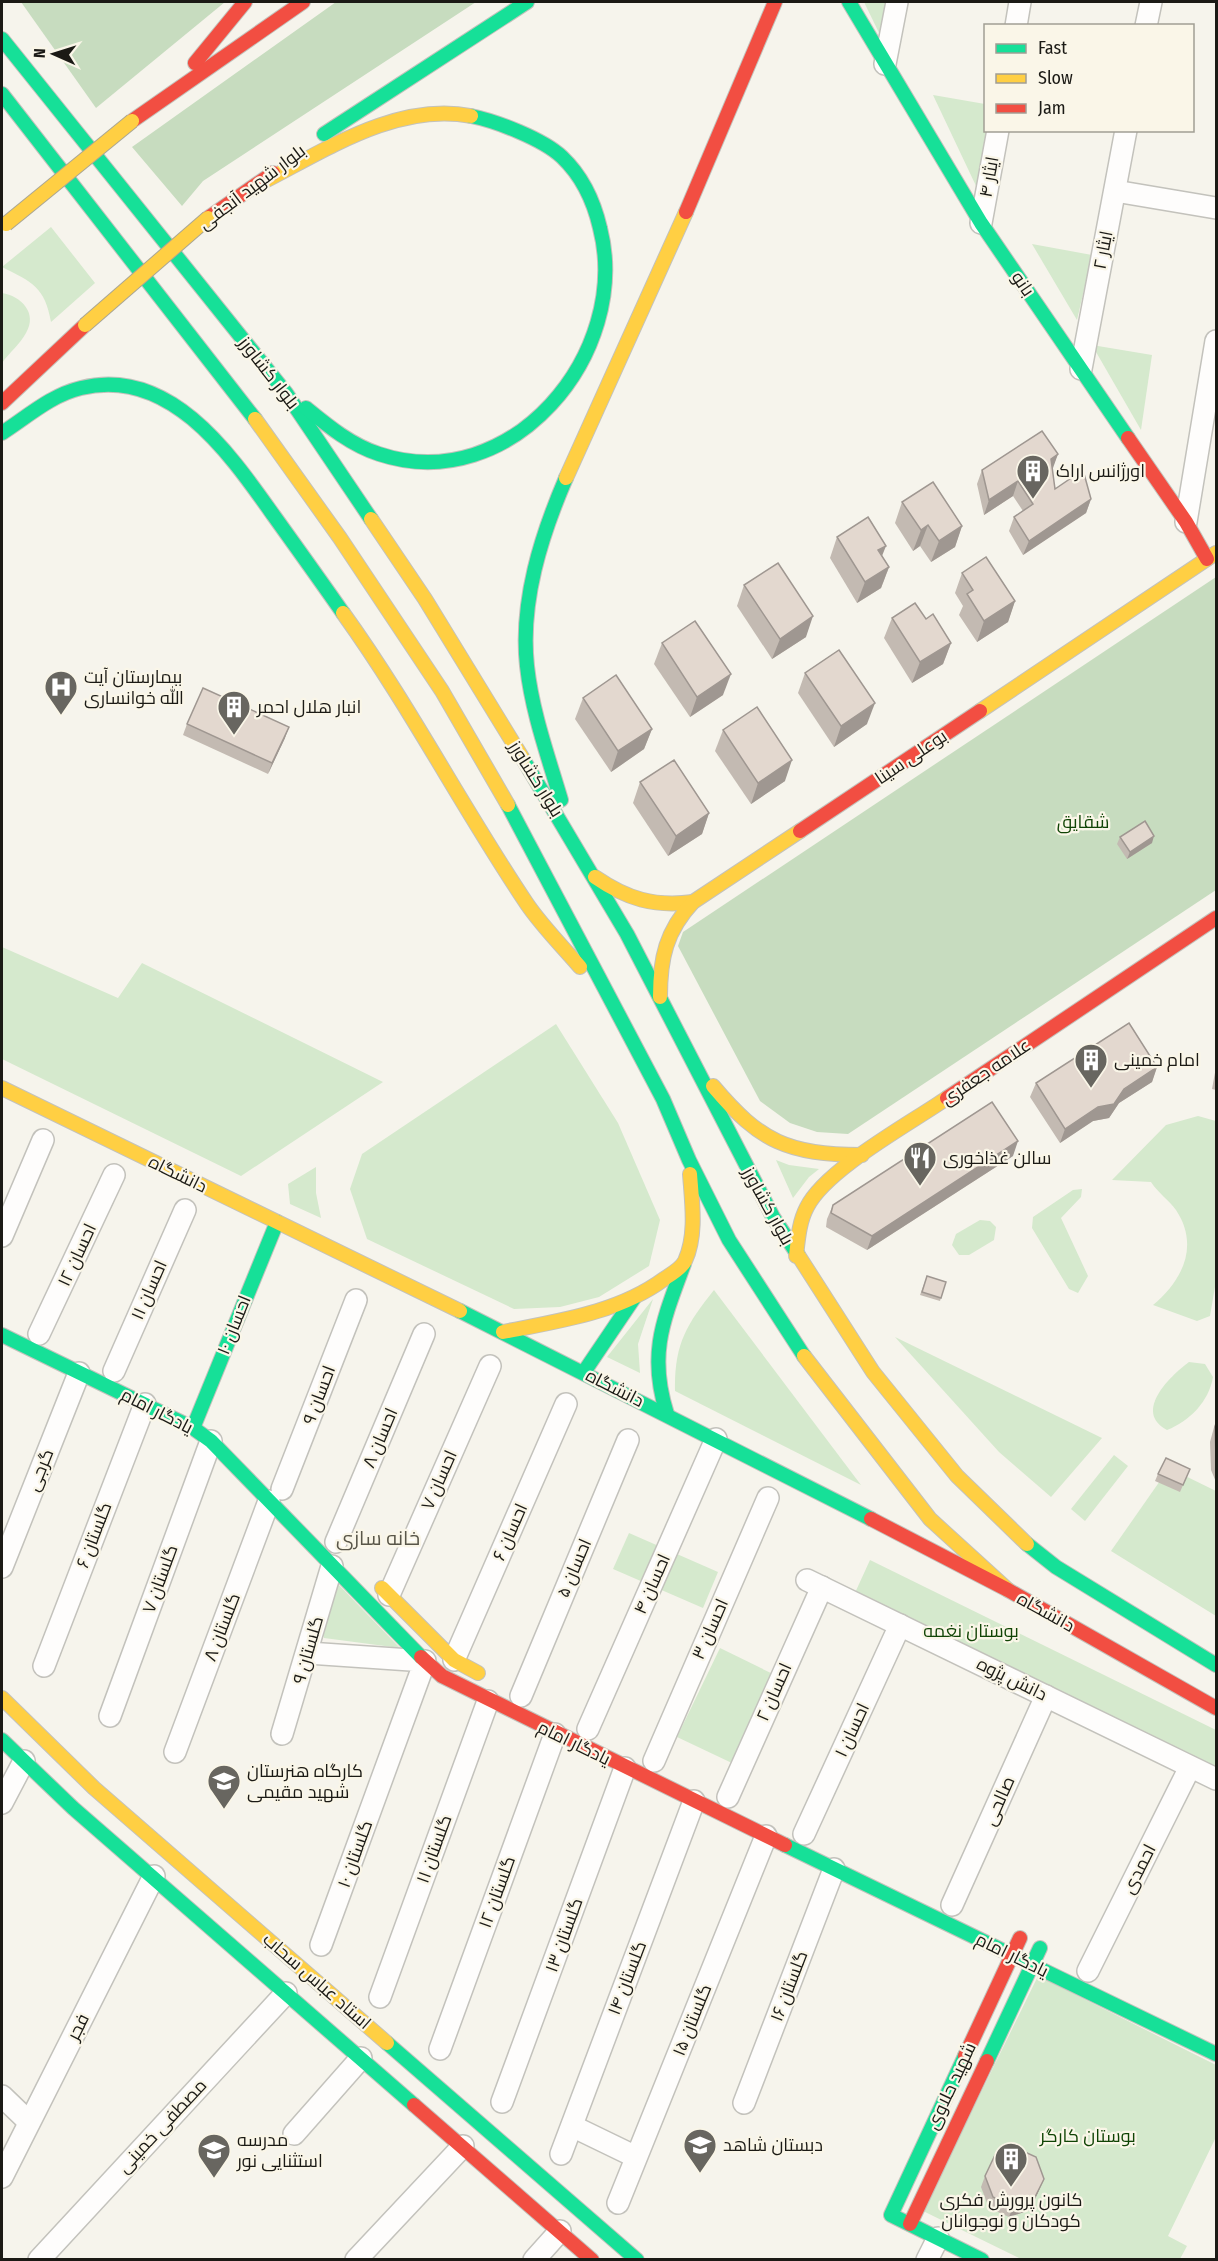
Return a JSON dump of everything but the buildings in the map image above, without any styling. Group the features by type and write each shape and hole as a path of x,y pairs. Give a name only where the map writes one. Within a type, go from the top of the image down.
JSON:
{"main road":[{"path":"172,92 245,2"},
{"path":"4,226 132,121 303,2"},
{"name":"بلوار شهید آنجفی","path":"2,404 86,325 208,218 325,133 527,2"},
{"path":"571,837 530,678 525,625 533,570 549,517 627,347 775,2"},
{"name":"بانو","path":"849,2 981,223 1186,522 1212,556"},
{"name":"بلوار کشاورز","path":"2,39 286,393 425,599 595,878 660,997 772,1217 873,1372 957,1476 1027,1544 1056,1567 1216,1665"},
{"name":"بلوار کشاورز","path":"2,94 239,398 340,538 442,691 525,834 618,1011 663,1099 689,1160 729,1240 793,1342 930,1519 1008,1590"},
{"path":"255,186 390,122 428,113 463,114 534,135 563,159 586,187 599,219 606,256 607,296 596,335 581,366 558,403 528,430 501,447 467,458 435,463 397,459 366,449 341,435 286,393"},
{"path":"2,433 55,398 74,390 102,386 148,391 165,399 196,420 228,452 387,672 443,770 528,906 618,1011"},
{"name":"بوعلی سینا","path":"660,997 660,963 666,938 676,920 693,902 1212,556"},
{"path":"595,878 622,897 646,904 668,906 693,902"},
{"name":"علامه جعفری","path":"796,1256 798,1229 806,1205 819,1188 862,1155 1216,918"},
{"path":"694,1063 742,1119 765,1137 793,1151 825,1156 862,1155"},
{"name":"دانشگاه","path":"2,1088 503,1332 716,1439 1008,1590 1216,1708"},
{"path":"667,1414 658,1381 659,1356 670,1304 684,1264 693,1219 689,1160"},
{"name":"احسان ۱۰","path":"193,1428 276,1222"},
{"path":"503,1332 580,1316 634,1298 661,1283 684,1264"},
{"path":"584,1372 634,1298"},
{"name":"یادگار امام","path":"2,1336 193,1428 279,1492 335,1548 424,1661 442,1676 490,1690"},
{"name":"یادگار امام","path":"374,1580 454,1660 490,1690 555,1734 1216,2054"},
{"name":"استاد عباس سحاب","path":"2,1698 94,1788 637,2259"},
{"name":"استاد عباس سحاب","path":"2,1740 73,1808 154,1876 592,2259"},
{"path":"73,1808 94,1788"},
{"name":"یادگار امام","path":"1015,1936 1045,1950"},
{"name":"شهید حلاوی","path":"982,2259 891,2215 1012,1955 1015,1936"},
{"name":"شهید حلاوی","path":"910,2224 1032,1964 1045,1950"},
{"path":"947,2095 966,2104"}],"street":[{"path":"885,64 897,2"},
{"path":"1016,24 1020,2"},
{"path":"1146,24 1151,2"},
{"name":"ایثار ۴","path":"981,223 998,132"},
{"name":"ایثار ۲","path":"1080,369 1126,132"},
{"path":"1115,192 1216,208"},
{"path":"1186,522 1216,341"},
{"path":"2,1236 43,1140"},
{"name":"احسان ۱۲","path":"40,1334 114,1175"},
{"name":"احسان ۱۱","path":"114,1371 185,1210"},
{"name":"احسان ۹","path":"279,1492 356,1300"},
{"name":"احسان ۸","path":"335,1548 424,1334"},
{"name":"احسان ۷","path":"389,1595 490,1366"},
{"name":"گرجی","path":"2,1567 80,1373"},
{"name":"گلستان ۶","path":"44,1666 145,1404"},
{"name":"احسان ۶","path":"454,1660 566,1404"},
{"name":"احسان ۴","path":"588,1729 716,1439"},
{"name":"احسان ۵","path":"521,1696 628,1440"},
{"name":"گلستان ۷","path":"110,1716 211,1442"},
{"name":"گلستان ۸","path":"175,1752 279,1492"},
{"name":"احسان ۳","path":"654,1761 768,1498"},
{"name":"گلستان ۹","path":"282,1734 308,1653 335,1548"},
{"name":"دانش پژوه","path":"814,1583 1216,1779"},
{"name":"احسان ۲","path":"725,1796 814,1583"},
{"name":"احسان ۱","path":"804,1834 900,1625"},
{"path":"308,1653 424,1661"},
{"name":"گلستان ۱۰","path":"321,1945 424,1661"},
{"name":"گلستان ۱۱","path":"380,1997 490,1690"},
{"name":"صالحی","path":"952,1905 1046,1696"},
{"name":"گلستان ۱۲","path":"440,2049 555,1734"},
{"path":"2,1803 24,1761"},
{"name":"احمدی","path":"1088,1971 1190,1767"},
{"name":"گلستان ۱۳","path":"502,2102 625,1768"},
{"name":"گلستان ۱۴","path":"561,2154 694,1801"},
{"name":"گلستان ۱۵","path":"618,2203 766,1836"},
{"name":"گلستان ۱۶","path":"744,2103 834,1869"},
{"name":"فجر","path":"2,2177 154,1876"},
{"name":"مصطفی خمینی","path":"39,2259 286,1993"},
{"path":"294,2134 361,2058"},
{"path":"2,2096 29,2122"},
{"path":"572,2126 636,2157"},
{"path":"356,2259 463,2146"},
{"path":"534,2259 560,2231"},
{"path":"927,2259 938,2238"}],"green space":[{"path":"21,2 225,2 96,108"},
{"path":"336,2 476,2 203,181 182,206 132,147"},
{"path":"864,2 888,2 881,37"},
{"path":"933,95 984,104 984,132 988,132 977,188"},
{"path":"51,227 95,283 51,322 45,301 36,287 2,267"},
{"path":"1032,244 1092,255 1077,320"},
{"path":"2,293 21,302 29,312 30,319 24,337 2,363"},
{"path":"1092,345 1152,355 1141,430"},
{"name":"شقایق","path":"1216,577 1216,890 848,1134 817,1132 790,1123 760,1101 678,946 683,932"},
{"path":"2,947 118,998 142,963 383,1082 241,1176 2,1059"},
{"path":"556,1024 618,1123 660,1220 649,1266 599,1297 560,1307 514,1309 367,1239 350,1189 362,1154"},
{"path":"1198,1116 1216,1121 1216,1281 1210,1316 1197,1321 1153,1305 1163,1296 1179,1274 1187,1250 1187,1237 1176,1210 1151,1182 1112,1180 1166,1125"},
{"path":"776,1160 789,1165 819,1169 809,1177 793,1198"},
{"path":"316,1167 316,1193 321,1218 290,1204 288,1184"},
{"path":"1082,1189 1081,1197 1061,1218 1088,1276 1078,1293 1069,1289 1032,1228 1033,1217 1073,1190"},
{"path":"980,1220 990,1221 996,1227 994,1240 969,1255 959,1255 952,1245 956,1234"},
{"path":"714,1290 861,1485 675,1391 677,1361 684,1336 696,1314"},
{"path":"653,1299 638,1344 640,1373 607,1357"},
{"path":"895,1337 1102,1438 1051,1497 999,1452"},
{"path":"1189,1362 1205,1364 1213,1377 1211,1386 1203,1402 1191,1416 1167,1430 1157,1423 1153,1414 1154,1405 1164,1385"},
{"path":"1114,1455 1128,1466 1085,1521 1071,1509"},
{"path":"1169,1468 1216,1491 1216,1616 1111,1551"},
{"path":"629,1533 718,1572 703,1608 613,1569"},
{"name":"بوستان نغمه","path":"870,1560 1216,1730 1216,1773 854,1595"},
{"path":"336,1582 400,1648 324,1638 322,1630"},
{"path":"720,1648 777,1676 734,1764 677,1737"},
{"name":"بوستان کارگر","path":"1038,1976 1216,2065 1216,2137 1168,2236 1187,2246 1180,2259 1021,2259 923,2211"}],"traffic: fast":[{"path":"324,134 527,2"},
{"path":"849,2 981,223 1128,438"},
{"path":"2,39 286,393 371,519"},
{"path":"2,94 255,419"},
{"path":"306,408 359,446 379,454 428,462 474,455 515,435 551,404 579,366 598,322 605,275 600,228 591,199 576,172 554,150 519,132 471,116"},
{"path":"2,433 49,401 81,388 113,385 143,390 170,402 217,442 238,467 343,613"},
{"path":"561,800 533,700 527,666 526,642 534,570 548,523 566,478"},
{"path":"523,759 627,934 773,1217 798,1255"},
{"path":"508,805 663,1099 689,1160 729,1240 804,1356"},
{"path":"193,1428 277,1222"},
{"path":"667,1414 661,1393 658,1355 664,1321 684,1264"},
{"path":"584,1372 634,1298"},
{"path":"460,1311 871,1519"},
{"path":"2,1335 193,1428 211,1441 421,1657"},
{"path":"1027,1544 1056,1567 1216,1665"},
{"path":"2,1740 73,1808 414,2105"},
{"path":"785,1845 1216,2054"},
{"path":"987,2061 1040,1948"},
{"path":"387,2043 637,2260"},
{"path":"965,2056 891,2215 982,2260"}],"traffic: slow":[{"path":"255,186 359,133 386,123 414,116 443,113 471,116"},
{"path":"6,224 132,121"},
{"path":"566,478 686,212"},
{"path":"85,325 208,218"},
{"path":"255,419 340,538 442,691 508,805"},
{"path":"371,519 425,599 523,759"},
{"path":"980,711 1216,553"},
{"path":"343,613 391,684 527,904 580,967"},
{"path":"660,997 661,970 666,946 676,924 693,902 800,831"},
{"path":"595,877 618,891 641,900 666,903 693,902"},
{"path":"713,1086 746,1121 778,1142 814,1152 862,1155"},
{"path":"2,1088 460,1311"},
{"path":"796,1256 802,1219 817,1192 850,1162 947,1098"},
{"path":"503,1332 607,1308 646,1291 678,1269 685,1261 691,1240 693,1218 690,1174"},
{"path":"798,1255 873,1372 957,1476 1027,1544"},
{"path":"804,1356 930,1519 1008,1590"},
{"path":"382,1588 454,1660 478,1673"},
{"path":"2,1698 94,1788 387,2043"}],"traffic: jam":[{"path":"195,63 245,2"},
{"path":"132,121 303,2"},
{"path":"686,212 775,2"},
{"path":"208,218 273,173"},
{"path":"2,403 85,325"},
{"path":"1128,438 1186,522 1207,559"},
{"path":"800,831 980,711"},
{"path":"947,1098 1216,918"},
{"path":"871,1519 1008,1590 1216,1708"},
{"path":"421,1657 442,1676 785,1845"},
{"path":"965,2056 1020,1938"},
{"path":"910,2224 987,2061"},
{"path":"414,2105 592,2260"}],"place":[{"name":"اورژانس اراک","path":"1033,500"},
{"name":"بیمارستان آیت الله خوانساری","path":"61,716"},
{"name":"انبار هلال احمر","path":"234,736"},
{"name":"امام خمینی","path":"1091,1089"},
{"name":"سالن غذاخوری","path":"920,1187"},
{"name":"کارگاه هنرستان شهید مقیمی","path":"224,1810"},
{"name":"دبستان شاهد","path":"700,2174"},
{"name":"مدرسه استثنایی نور","path":"214,2179"},
{"name":"کانون پرورش فکری کودکان و نوجوانان","path":"1011,2188"}],"district":[{"name":"خانه سازی","path":"378,1538"}]}
